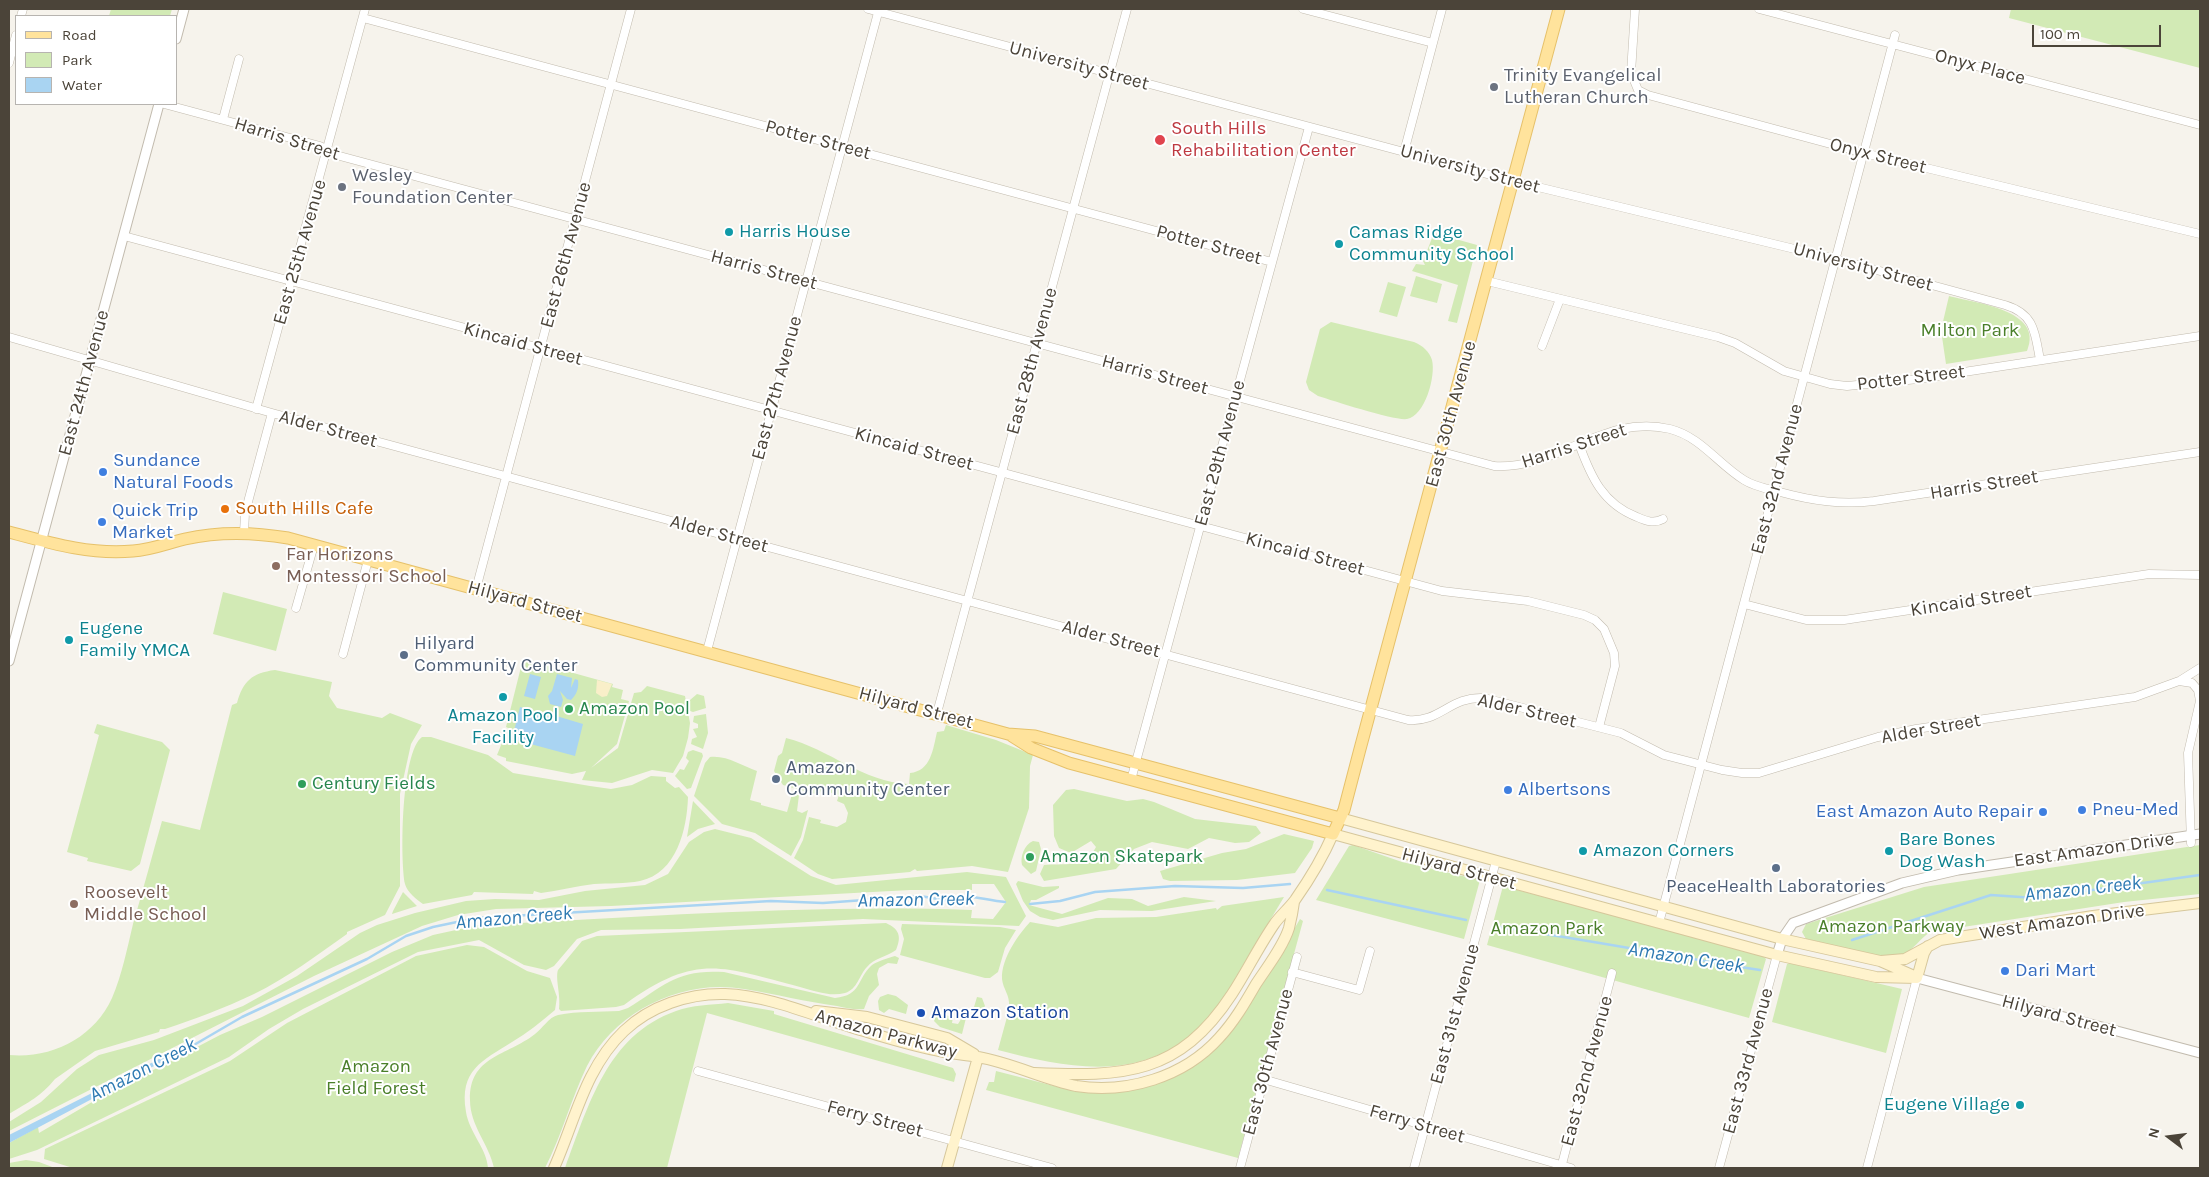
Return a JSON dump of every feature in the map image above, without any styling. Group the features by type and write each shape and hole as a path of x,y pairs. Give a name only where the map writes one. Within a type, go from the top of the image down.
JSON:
{"main road":[{"name":"East 30th Avenue","path":"1340,818 1441,452 1559,9"},
{"name":"Hilyard Street","path":"9,532 41,541 91,550 133,551 195,538 244,532 288,538 936,713 1008,734 1050,756 1131,780 1777,955 1876,977 1917,978"},
{"name":"Hilyard Street","path":"1008,734 1034,736 1782,939 1880,961 1917,978"},
{"name":"Amazon Parkway","path":"1034,1073 1106,1074 1159,1062 1185,1048 1214,1020 1254,959 1275,922 1294,901 1333,834 1340,818"},
{"name":"Amazon Parkway","path":"554,1168 583,1093 608,1049 625,1030 640,1019 666,1005 702,995 725,994 749,997 795,1008 863,1031 942,1052 978,1057 1034,1073 1056,1082 1092,1089 1116,1088 1162,1076 1195,1060 1218,1039 1251,992 1288,929 1294,901"},
{"name":"West Amazon Drive","path":"1880,961 1905,959 1940,940 2093,916 2200,903"},
{"path":"1917,978 1924,953 1929,946"},
{"name":"Amazon Parkway","path":"795,1008 867,1017 947,1038 978,1057"},
{"path":"948,1168 978,1057"}],"street":[{"path":"178,31 184,9"},
{"name":"East 25th Avenue","path":"256,409 365,9"},
{"name":"East 26th Avenue","path":"476,589 631,9"},
{"name":"University Street","path":"868,9 879,10 1109,74 1512,181 1836,259 2020,310 2032,324 2040,360"},
{"name":"East 28th Avenue","path":"936,713 1128,9"},
{"path":"1303,9 1433,43"},
{"path":"1404,152 1442,9"},
{"name":"Onyx Street","path":"1635,9 1631,73 1638,90 1648,95 1864,153 2200,234"},
{"name":"Onyx Place","path":"1759,9 2200,125"},
{"name":"East 27th Avenue","path":"707,651 879,10"},
{"name":"Potter Street","path":"363,18 1272,262"},
{"name":"East 32nd Avenue","path":"1659,923 1895,35"},
{"path":"9,62 15,39"},
{"path":"223,119 239,59"},
{"name":"East 24th Avenue","path":"9,661 159,105"},
{"name":"Harris Street","path":"168,105 320,146 336,155 1478,463 1508,467 1531,463 1610,430 1630,426 1671,429 1690,437 1708,449 1745,481 1824,503 1857,503 2200,452"},
{"name":"East 29th Avenue","path":"1131,780 1309,127"},
{"name":"Kincaid Street","path":"124,236 1406,581 1466,595 1550,605 1584,615 1595,620 1604,629 1614,653 1615,666 1599,727"},
{"name":"Potter Street","path":"1487,281 1718,337 1735,343 1784,371 1830,384 1866,386 2200,336"},
{"path":"1542,346 1560,299"},
{"name":"Alder Street","path":"9,337 256,409 1371,710 1419,721 1439,714 1459,700 1478,698 1599,727 1636,739 1652,750 1664,755 1742,773 1759,773 1887,735 1916,729 2135,697 2179,681 2200,668"},
{"path":"244,532 245,513 272,413"},
{"path":"1579,444 1598,489 1612,504 1628,514 1650,522 1663,519"},
{"path":"296,608 314,545"},
{"path":"343,654 368,560"},
{"name":"Kincaid Street","path":"1744,604 1806,620 1844,620 2148,574 2200,575"},
{"path":"2179,681 2192,683 2198,690 2200,701 2188,753 2191,840"},
{"name":"East Amazon Drive","path":"1777,955 1788,928 1802,918 1918,879 1958,870 2191,840 2200,834"},
{"name":"East 31st Avenue","path":"1414,1168 1496,860"},
{"path":"1292,972 1360,990 1370,951"},
{"name":"East 33rd Avenue","path":"1719,1168 1777,955"},
{"name":"East 30th Avenue","path":"1240,1168 1297,957"},
{"name":"East 32nd Avenue","path":"1561,1167 1612,973"},
{"path":"1867,1168 1917,978"},
{"name":"Hilyard Street","path":"1917,978 2200,1054"},
{"name":"Ferry Street","path":"698,1071 1052,1168"},
{"name":"Ferry Street","path":"1263,1080 1561,1167 1571,1168"}],"green space":[{"path":"111,9 172,9 170,15 109,15"},
{"path":"2011,9 2200,9 2200,68 2009,18"},
{"path":"1434,233 1477,245 1457,323 1448,321 1458,285 1412,271 1416,264 1425,265 1423,261"},
{"path":"1416,276 1442,284 1437,303 1410,296"},
{"path":"1388,282 1406,287 1397,317 1379,312"},
{"name":"Milton Park","path":"1949,296 1990,306 2017,317 2026,326 2030,337 2027,351 1946,364 1941,330"},
{"path":"1331,322 1414,342 1427,351 1431,357 1433,367 1431,385 1419,411 1407,419 1400,419 1318,396 1309,390 1306,382 1320,329"},
{"path":"223,592 287,609 276,651 213,634"},
{"name":"Amazon Pool","path":"523,659 613,684 612,687 623,690 621,699 629,701 617,744 591,768 618,748 634,693 641,692 647,686 685,696 690,723 688,738 683,756 673,773 652,770 612,783 582,780 586,771 572,774 506,761 506,758 497,755 508,728 506,727"},
{"path":"275,670 332,682 329,696 337,708 382,718 390,713 422,725 411,744 400,794 400,886 385,915 347,932 347,934 302,966 254,994 199,1017 160,1029 159,1032 95,1051 55,1079 45,1090 9,1114 9,1055 40,1053 70,1043 83,1035 104,1012 116,989 162,821 200,830 232,705 237,703 242,689 250,679 260,673"},
{"path":"697,694 704,696 706,708 693,712 690,711 690,700"},
{"path":"706,714 708,733 703,749 691,744 692,739 697,737 693,729 698,728 698,724 693,722 694,716"},
{"path":"97,724 162,742 170,750 140,864 131,871 87,861 88,858 67,852 99,735 94,733"},
{"path":"946,725 996,740 1033,755 1030,766 1029,808 1008,872 972,866 917,871 915,869 910,872 832,879 818,874 794,858 803,840 809,817 821,820 820,823 837,827 846,822 848,813 844,804 837,801 839,795 821,790 819,795 783,785 774,771 786,738 802,743 876,778 909,784 910,773 923,768 927,764 937,732 944,731"},
{"path":"422,737 431,737 488,755 513,773 590,786 611,789 632,785 651,776 666,777 666,781 675,788 679,787 688,797 685,823 678,848 663,869 653,876 640,881 594,884 541,893 534,891 533,894 474,892 472,895 423,904 412,896 406,887 403,871 406,784 415,747"},
{"path":"693,750 702,753 703,756 691,788 687,789 675,776 680,769 684,770 689,761 686,758 688,752"},
{"path":"710,757 728,759 757,771 750,800 761,803 761,805 787,812 792,794 799,795 797,811 802,813 808,810 801,837 791,856 755,833 722,824 694,796 705,763"},
{"path":"1074,789 1127,801 1143,799 1195,819 1256,826 1261,833 1249,842 1235,843 1209,838 1188,849 1152,842 1134,849 1116,869 1044,881 1040,874 1044,865 1080,862 1086,859 1096,847 1091,841 1071,853 1059,848 1054,836 1053,805 1066,790"},
{"path":"693,801 715,824 698,829 687,837"},
{"path":"715,829 751,838 811,876 836,885 967,872 1006,877 1026,916 1019,926 863,919 680,929 601,930 577,939 554,966 546,970 524,965 479,940 418,952 303,1009 269,1029 229,1057 37,1150 9,1159 9,1143 38,1127 39,1133 92,1102 220,1035 262,1017 392,952 433,935 479,925 787,910 972,910 971,918 993,919 1006,902 994,884 972,884 972,890 910,890 611,906 496,909 458,915 422,926 314,976 9,1131 9,1122 41,1102 77,1069 99,1055 154,1040 243,1006 297,976 360,933 377,925 415,913 466,901 495,899 539,900 585,891 645,885 668,874 689,842 704,832"},
{"path":"1284,834 1314,841 1312,848 1295,873 1237,880 1170,881 1163,879 1160,871 1222,853 1246,849"},
{"name":"Amazon Skatepark","path":"1033,841 1039,842 1041,849 1036,871 1031,874 1022,865 1022,858 1025,848"},
{"name":"Amazon Park","path":"1353,845 1402,862 1480,880 1464,939 1316,900 1349,846"},
{"name":"Amazon Parkway","path":"2200,845 2200,894 2124,902 1931,932 1906,953 1892,956 1868,954 1806,939 1802,932 1806,924 1924,887"},
{"path":"1018,881 1043,887 1059,886 1059,888 1036,900 1031,900 1029,905 1062,914 1108,898 1132,899 1148,906 1184,897 1216,901 1152,911 1100,910 1053,920 1040,917 1030,911 1023,901 1016,884"},
{"name":"Amazon Park","path":"1503,886 1763,956 1766,959 1749,1018 1487,945"},
{"path":"403,892 417,906 392,914 393,911"},
{"path":"1284,897 1217,1008 1194,1033 1169,1050 1143,1060 1116,1066 1088,1066 1029,1058 998,1050 1007,1017 1014,1019 1017,1009 1009,1006 1002,979 1004,963 1016,940 1030,922 1058,927 1096,918 1156,917 1216,908 1217,910 1222,906"},
{"path":"1300,919 1303,921 1238,1158 986,1090 989,1082 994,1082 996,1071 1070,1090 1122,1092 1148,1086 1197,1063 1269,972"},
{"path":"886,923 894,928 898,934 899,941 896,950 870,964 853,988 845,993 822,993 749,974 709,969 690,971 671,977 649,988 624,1005 561,1011 559,1009 558,970 582,941 597,936"},
{"path":"902,924 1000,927 1016,930 1005,948 998,972 990,978 985,978 900,955 904,939 901,929"},
{"name":"Amazon Field Forest","path":"467,945 484,947 527,971 550,978 557,997 555,1010 529,1031 482,1061 470,1076 466,1086 466,1112 471,1127 485,1154 488,1168 73,1168 44,1159 45,1149 230,1061 287,1023 416,956"},
{"path":"895,956 899,958 897,964 888,963 879,968 877,974 879,985 869,996 864,1009 850,1009 744,989 721,987 675,994 653,1003 615,1029 599,1046 581,1079 545,1168 494,1168 492,1159 473,1118 470,1100 471,1085 476,1074 483,1066 535,1034 555,1016 573,1013 619,1011 628,1008 672,980 694,973 708,972 724,972 835,998 850,994 858,986 872,965"},
{"path":"1790,963 1902,989 1886,1053 1772,1022 1787,964"},
{"path":"888,994 896,996 908,1005 906,1014 889,1009 884,1013 879,1010 878,1001 880,997"},
{"path":"977,997 982,998 985,1006 981,1012 974,1007"},
{"path":"728,1003 774,1011 774,1014 953,1068 956,1074 954,1082 707,1013 667,1168 565,1168 582,1121 603,1076 617,1055 633,1037 652,1022 676,1011 695,1006"},
{"path":"937,1013 953,1017 952,1023 958,1024 963,1016 966,1018 962,1034 940,1027 934,1021"},
{"path":"26,1160 39,1162 55,1168 9,1168 9,1163"}],"sand":[{"path":"597,680 612,684 607,696 602,697 596,693"}],"water":[{"path":"530,674 541,677 535,699 524,696"},
{"path":"557,674 572,678 571,688 575,679 578,680 577,691 571,700 567,699 560,691 563,700 561,707 550,704 548,696 552,691"},
{"path":"520,707 552,718 553,715 583,724 575,756 512,739"},
{"path":"188,1048 9,1143 9,1135 173,1052"}],"waterway":[{"name":"Amazon Creek","path":"1852,940 1991,895 2035,898 2200,875"},
{"name":"Amazon Creek","path":"1030,904 1060,901 1095,892 1175,886 1243,888 1290,884"},
{"name":"Amazon Creek","path":"1327,890 1466,920"},
{"name":"Amazon Creek","path":"187,1049 242,1017 367,959 406,936 433,927 476,918 771,901 823,903 920,896 956,902 964,896 1005,902"},
{"name":"Amazon Creek","path":"1493,926 1760,970"}],"place":[{"name":"Trinity Evangelical Lutheran Church","path":"1494,87"},
{"name":"South Hills Rehabilitation Center","path":"1160,140"},
{"name":"Wesley Foundation Center","path":"342,187"},
{"name":"Harris House","path":"729,232"},
{"name":"Camas Ridge Community School","path":"1339,244"},
{"name":"Sundance Natural Foods","path":"103,472"},
{"name":"South Hills Cafe","path":"225,509"},
{"name":"Quick Trip Market","path":"102,522"},
{"name":"Far Horizons Montessori School","path":"276,566"},
{"name":"Eugene Family YMCA","path":"69,640"},
{"name":"Hilyard Community Center","path":"404,655"},
{"name":"Amazon Pool Facility","path":"503,697"},
{"name":"Amazon Pool","path":"569,709"},
{"name":"Amazon Community Center","path":"776,779"},
{"name":"Century Fields","path":"302,784"},
{"name":"Albertsons","path":"1508,790"},
{"name":"Pneu-Med","path":"2082,810"},
{"name":"East Amazon Auto Repair","path":"2043,812"},
{"name":"Amazon Corners","path":"1583,851"},
{"name":"Bare Bones Dog Wash","path":"1889,851"},
{"name":"Amazon Skatepark","path":"1030,857"},
{"name":"PeaceHealth Laboratories","path":"1776,868"},
{"name":"Roosevelt Middle School","path":"74,904"},
{"name":"Dari Mart","path":"2005,971"},
{"name":"Amazon Station","path":"921,1013"},
{"name":"Eugene Village","path":"2020,1105"}]}
